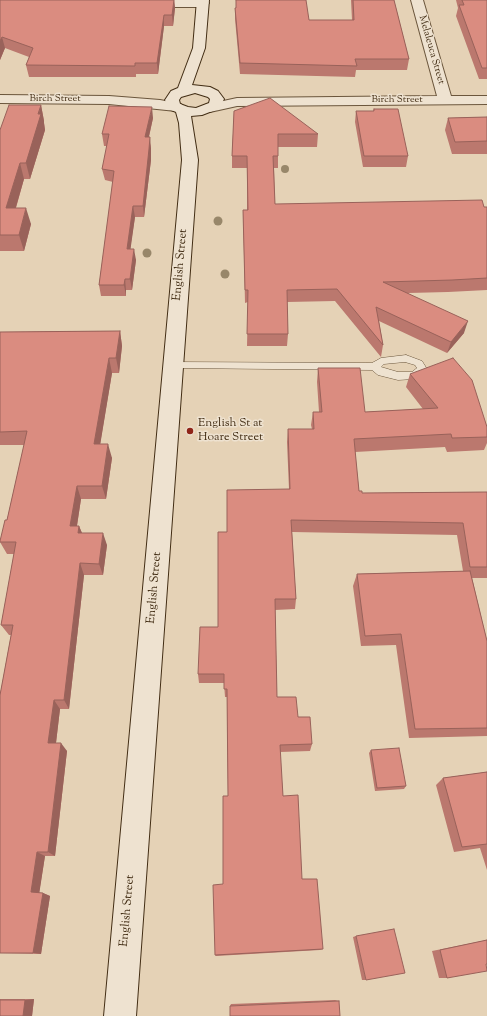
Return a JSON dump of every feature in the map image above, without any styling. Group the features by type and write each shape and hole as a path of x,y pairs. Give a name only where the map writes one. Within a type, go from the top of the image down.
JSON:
{"street":[{"name":"Melaleuca Street","path":"417,0 445,100"},
{"path":"133,3 203,2 199,48 180,100"},
{"path":"199,48 202,59 202,82 208,91"},
{"name":"Birch Street","path":"0,99 109,100 160,104 180,100 195,89 224,96 307,101"},
{"name":"English Street","path":"120,1016 190,160 200,122 217,101 215,95 208,91"},
{"name":"Birch Street","path":"180,100 193,112 237,102 487,100"},
{"name":"English Street","path":"180,100 185,118 190,160"}],"lane":[{"path":"173,366 374,367"}],"building":[{"path":"0,0 174,0 172,15 164,15 157,63 135,63 135,66 26,65 33,48 2,37 0,41"},
{"path":"236,0 306,0 309,20 354,20 353,0 394,0 409,59 355,59 357,66 240,63 235,8"},
{"path":"462,0 487,0 487,68 482,68 459,5 464,5"},
{"path":"270,98 318,134 278,134 278,156 273,156 275,204 482,200 484,207 487,207 487,278 383,282 468,321 451,342 376,307 383,345 337,289 287,290 288,334 247,334 248,290 245,290 243,210 248,210 247,156 232,156 234,111"},
{"path":"9,105 41,105 38,114 41,114 26,163 20,163 6,208 26,208 19,235 0,235 0,130"},
{"path":"109,106 152,107 145,137 150,137 143,206 133,206 127,249 134,249 130,279 125,279 124,285 99,285 114,171 102,169 109,134 102,134"},
{"path":"374,109 398,109 408,156 364,156 356,111 374,111"},
{"path":"487,117 487,141 455,142 448,118"},
{"path":"120,331 116,358 109,358 94,444 108,444 102,486 77,486 70,526 79,526 78,533 103,533 99,564 80,563 64,700 54,700 48,743 61,743 48,852 37,852 31,892 43,893 33,953 0,953 0,695 13,625 1,625 16,542 0,541 5,520 7,520 27,431 0,432 0,332"},
{"path":"453,358 472,380 487,427 487,437 452,438 451,434 354,439 359,491 362,491 362,493 487,492 487,567 470,567 463,523 291,520 296,599 275,599 277,697 296,697 298,717 310,717 312,744 280,745 283,796 298,795 302,879 317,879 323,949 215,955 213,885 223,884 223,796 228,796 227,689 224,689 224,674 198,674 200,627 218,627 218,532 227,532 227,490 290,489 288,429 314,429 313,412 322,412 318,368 360,368 365,412 438,408 410,374"},
{"path":"470,571 487,641 487,728 415,729 401,634 365,636 357,574"},
{"path":"399,748 406,786 377,788 371,750"},
{"path":"487,772 487,844 462,847 443,778"},
{"path":"394,929 405,973 366,980 356,936"},
{"path":"487,940 487,971 447,978 440,950"},
{"path":"0,1000 25,1000 23,1016 0,1016"},
{"path":"339,1001 340,1016 230,1016 230,1006"}],"place":[{"name":"English St at Hoare Street","path":"190,431"}]}
